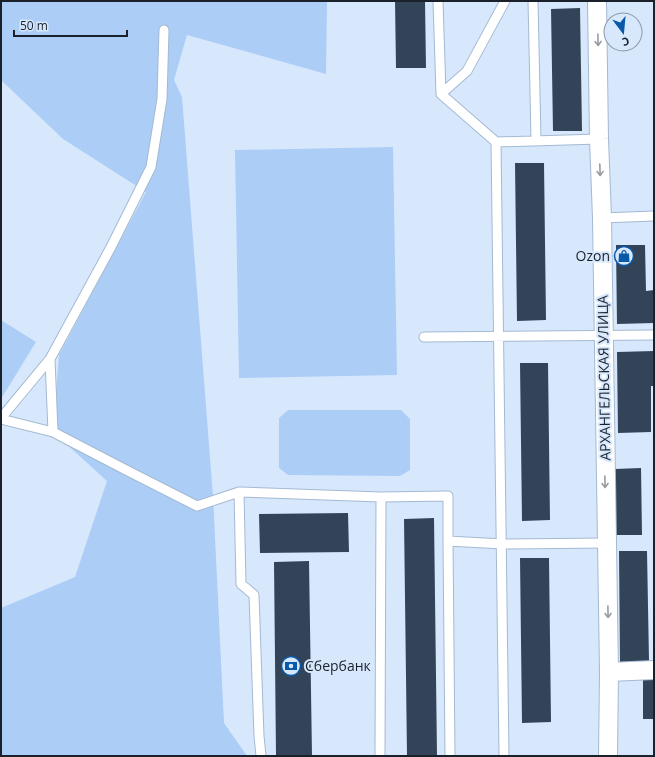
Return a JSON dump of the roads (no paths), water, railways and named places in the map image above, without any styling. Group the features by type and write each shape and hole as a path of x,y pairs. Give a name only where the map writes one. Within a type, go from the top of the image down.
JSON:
{"street":[{"name":"АРХАНГЕЛЬСКАЯ УЛИЦА","path":"597,1 609,672 608,756"},
{"path":"609,672 654,670"}],"lane":[{"path":"438,1 441,94 496,142 599,139"},
{"path":"441,94 467,71 505,1"},
{"path":"533,1 536,140"},
{"path":"164,30 162,99 151,166 111,247 50,359 1,419 53,432 197,506 239,492 381,497 448,496 450,756"},
{"path":"496,142 504,756"},
{"path":"602,218 654,216"},
{"path":"424,337 654,335"},
{"path":"50,359 53,432"},
{"path":"239,492 241,584 254,595 261,756"},
{"path":"380,756 381,497"},
{"path":"448,541 501,543 606,543"}],"place":[{"name":"Ozon","path":"624,256"},
{"name":"Сбербанк","path":"291,666"}]}
